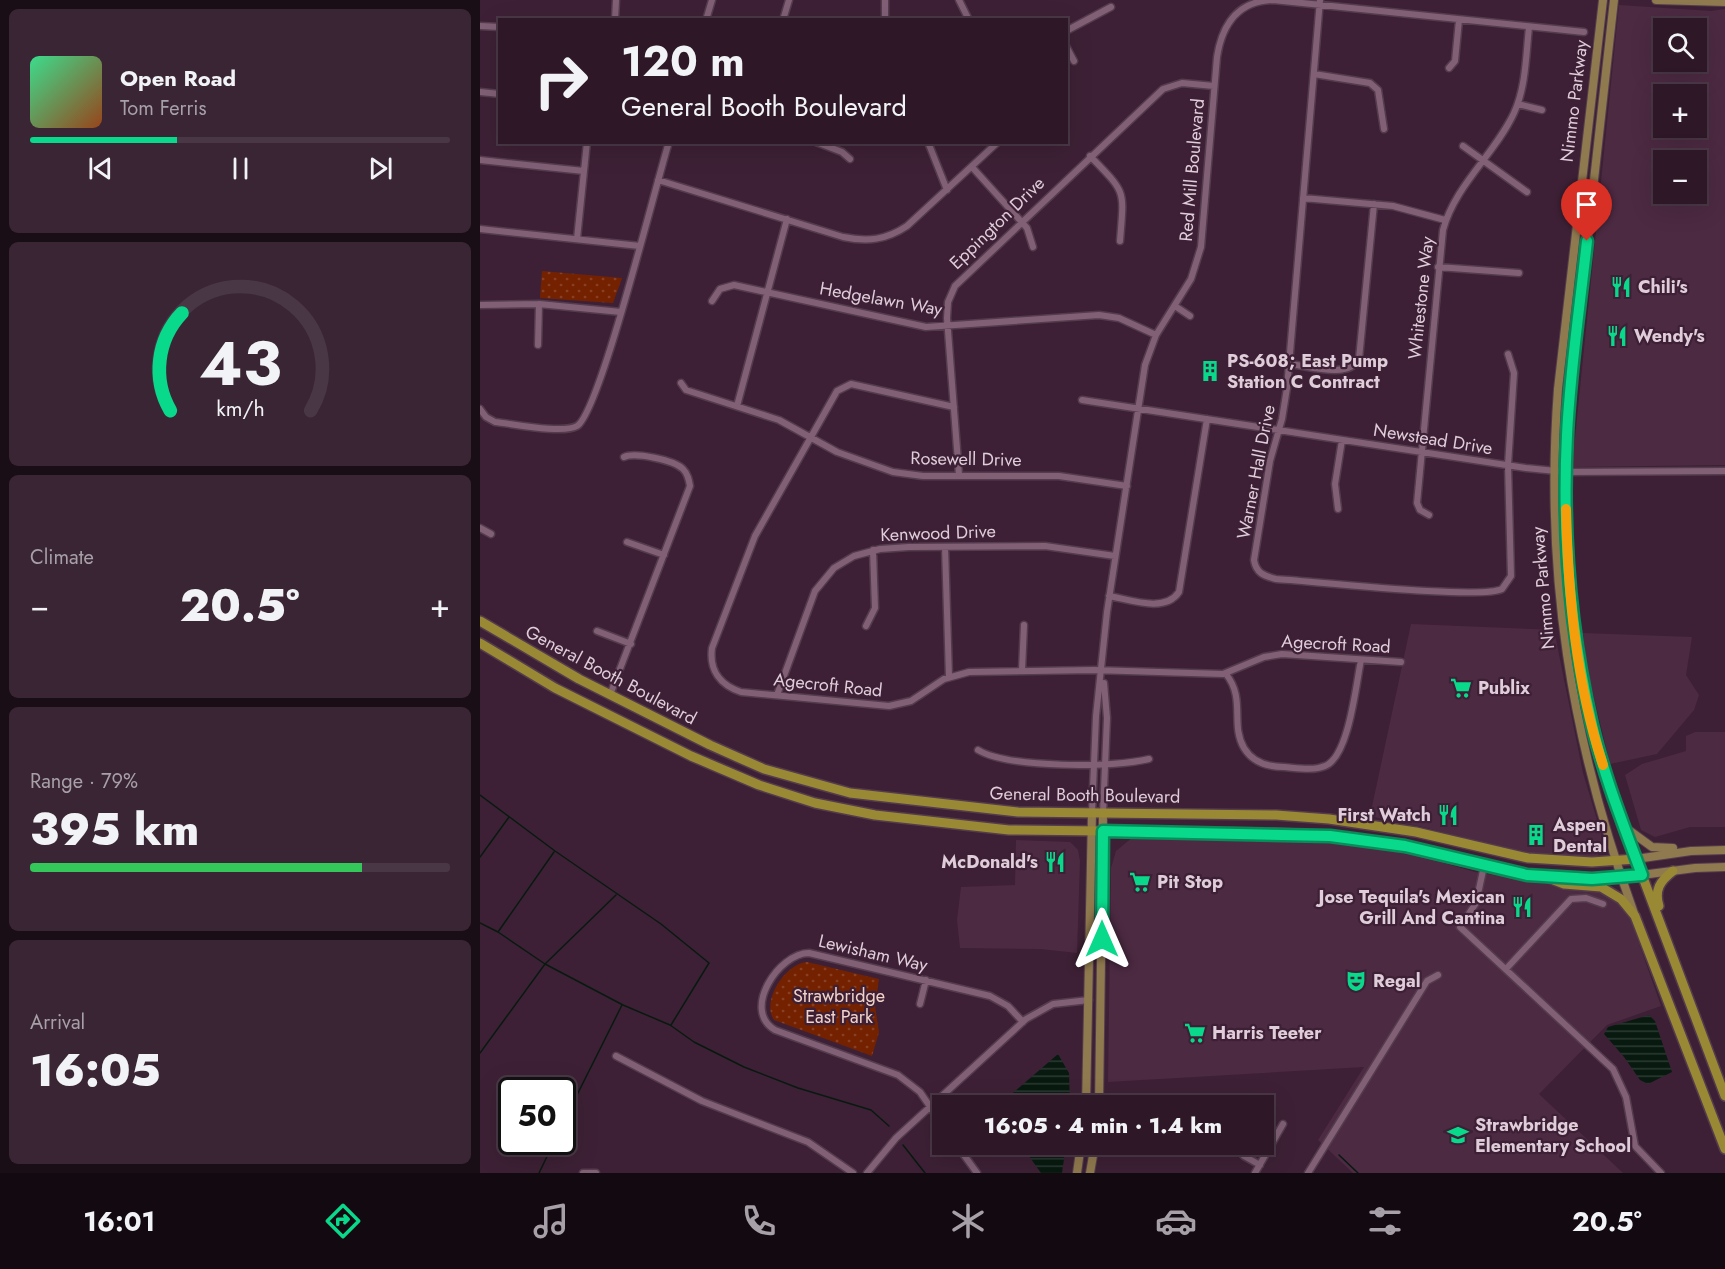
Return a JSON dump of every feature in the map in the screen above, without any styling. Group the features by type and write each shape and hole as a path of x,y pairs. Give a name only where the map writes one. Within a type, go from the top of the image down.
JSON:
{"highway":[{"name":"General Booth Boulevard","path":"480,621 537,656 610,695 734,756 823,787 925,804 1018,812 1276,815 1350,821 1416,832 1528,858 1574,862 1636,859"},
{"name":"General Booth Boulevard","path":"480,643 555,688 738,777 786,795 848,810 1009,830 1275,832 1353,839 1405,846 1484,866 1546,878"},
{"path":"1353,839 1376,836 1407,841 1413,839 1416,832"},
{"name":"Nimmo Parkway","path":"1636,859 1725,1096"},
{"path":"1673,871 1661,881 1657,896 1677,952 1682,980"},
{"path":"1546,878 1564,884 1593,885 1610,891 1621,899 1635,916"},
{"name":"Nimmo Parkway","path":"1635,916 1725,1149"}],"main road":[{"name":"Nimmo Parkway","path":"1603,0 1560,366 1553,470 1555,559 1565,652 1587,764 1635,916"},
{"name":"Nimmo Parkway","path":"1614,0 1572,373 1566,472 1568,566 1582,680 1600,755 1636,859"},
{"path":"1656,0 1725,2"},
{"path":"1086,1095 1092,813"},
{"path":"1099,1095 1103,814"},
{"path":"1624,826 1642,842 1658,849 1700,845 1725,849"},
{"name":"General Booth Boulevard","path":"1636,859 1691,850 1725,849"},
{"name":"General Booth Boulevard","path":"1546,878 1622,878 1725,867"},
{"path":"1077,1173 1079,1155"},
{"path":"1090,1173 1093,1155"}],"street":[{"path":"615,18 616,0"},
{"path":"707,18 712,0"},
{"path":"784,18 789,0"},
{"path":"885,0 885,18"},
{"path":"959,0 968,18"},
{"name":"Red Mill Boulevard","path":"1092,813 1096,716 1103,670 1109,596 1145,365 1156,335 1191,279 1201,247 1214,86 1220,37 1228,22 1241,9 1264,0 1320,2 1460,20 1584,32"},
{"name":"Warner Hall Drive","path":"1320,2 1290,364 1279,430 1269,461 1254,560 1260,574 1276,579 1497,592 1507,586 1510,576 1508,465 1514,373 1508,354"},
{"path":"1068,30 1111,7"},
{"path":"1449,68 1455,61 1460,20"},
{"path":"480,26 498,27"},
{"name":"Whitestone Way","path":"1429,514 1420,510 1417,502 1438,267 1445,220 1506,129 1518,104 1529,27"},
{"path":"1068,50 1074,61"},
{"path":"1314,74 1370,82 1378,90 1384,129"},
{"name":"Eppington Drive","path":"960,476 948,327 948,302 955,286 1020,221 1163,89 1182,83 1214,86"},
{"path":"480,92 498,94"},
{"path":"1518,104 1542,110"},
{"path":"577,239 587,144"},
{"path":"480,409 486,417 495,422 565,429 578,425 591,405 621,312 668,144"},
{"path":"821,144 842,152 850,159"},
{"path":"929,144 947,190"},
{"path":"658,180 843,237 879,239 907,226 996,144"},
{"path":"1463,146 1527,192"},
{"path":"1090,156 1120,188 1123,199 1120,241"},
{"path":"480,160 584,171"},
{"path":"972,167 1030,234 1033,247"},
{"path":"1303,198 1411,209 1445,220"},
{"path":"1290,364 1344,370 1353,367 1359,359 1374,204"},
{"path":"737,406 787,219"},
{"path":"480,229 640,246"},
{"path":"1438,267 1519,273"},
{"name":"Hedgelawn Way","path":"712,301 720,289 730,285 926,327 1099,315 1119,318 1156,335"},
{"path":"480,305 539,304 621,312"},
{"path":"538,345 539,304"},
{"path":"1175,306 1190,316"},
{"name":"Rosewell Drive","path":"681,383 686,390 779,420 855,460 893,472 960,476 1059,476 1126,486"},
{"name":"Agecroft Road","path":"954,407 865,387 846,385 834,394 755,536 712,648 714,669 727,686 741,692 894,706 911,701 949,677 980,671 1103,670 1226,674 1273,655 1401,662"},
{"name":"Newstead Drive","path":"1082,400 1422,453 1566,472 1725,471"},
{"path":"1109,596 1159,604 1171,601 1179,592 1207,419"},
{"path":"1338,509 1335,484 1342,440"},
{"path":"610,695 689,492 687,475 682,468 673,463 635,454 624,457"},
{"path":"480,528 491,534"},
{"path":"627,542 664,555"},
{"name":"Kenwood Drive","path":"777,695 815,591 834,568 854,556 873,550 1045,546 1116,556"},
{"path":"945,547 949,677"},
{"path":"866,626 875,608 873,550"},
{"path":"1022,670 1024,625"},
{"path":"597,631 631,644"},
{"path":"1226,674 1238,700 1241,741 1252,758 1272,767 1317,768 1330,764 1342,749 1361,660"},
{"name":"Red Mill Boulevard","path":"1103,670 1107,718 1103,814"},
{"path":"978,750 989,757 1094,765 1123,764 1149,759"},
{"path":"1484,866 1476,903 1460,927 1613,1069 1626,1097 1635,1146 1661,1173"},
{"path":"1506,969 1571,899 1586,898 1603,904"},
{"name":"Lewisham Way","path":"930,1107 913,1085 898,1075 775,1030 763,1018 761,1007 772,980 785,961 803,953 990,996 1008,1006 1023,1022"},
{"path":"1308,1173 1427,981 1438,975"},
{"path":"920,1004 926,980"},
{"path":"867,1173 896,1138 1023,1022 1053,1004 1089,1000"},
{"path":"616,1056 702,1101 808,1142 853,1173"},
{"path":"1255,1173 1283,1124"},
{"path":"964,1155 977,1173"},
{"path":"1243,1155 1260,1165"},
{"path":"583,1173 596,1173"}],"shaded area":[{"path":"1619,5 1711,11 1725,9 1725,465 1572,467"},
{"path":"1411,624 1554,630 1583,773 1604,843 1603,850 1596,857 1529,854 1505,850 1427,828 1370,816"},
{"path":"1583,633 1692,637 1686,675 1699,695 1694,710 1657,754 1610,764 1587,669"},
{"path":"1695,732 1725,732 1725,827 1690,827 1655,837 1641,830 1625,775 1642,764 1686,751 1686,736"},
{"path":"1133,837 1311,839 1396,849 1475,872 1595,890 1614,898 1629,915 1661,1006 1607,1025 1539,1094 1623,1173 1353,1173 1318,1140 1364,1067 1108,1082 1111,868 1116,851"},
{"path":"1016,840 1070,842 1078,850 1080,861 1077,953 1041,949 960,948 957,920 961,887 1015,885"},
{"path":"1649,1015 1655,1021 1672,1072 1648,1084 1640,1080 1604,1034 1608,1027"},
{"path":"1058,1054 1069,1073 1070,1095 1011,1095"},
{"path":"1028,1155 1065,1155 1062,1173 1041,1173"}],"green space":[{"path":"542,271 622,278 613,303 540,298"},
{"name":"Strawbridge East Park","path":"807,962 879,979 875,1006 879,1032 872,1056 774,1020 771,1003 777,985 791,969"}],"waterway":[{"path":"480,795 555,851 661,924 709,963 671,1025"},
{"path":"480,857 509,817"},
{"path":"498,932 554,852"},
{"path":"480,1053 545,964 616,895"},
{"path":"480,923 498,932 545,964 623,1005 670,1025 694,1042 744,1067 798,1088 871,1110 889,1126"},
{"path":"576,1097 622,1005"},
{"path":"903,1145 925,1173"},
{"path":"539,1173 548,1155"},
{"path":"1339,1155 1358,1173"}],"slow traffic":[{"path":"1566,509 1572,612 1582,680 1603,765"}],"place":[{"name":"Chili's","path":"1621,287"},
{"name":"Wendy's","path":"1617,336"},
{"name":"PS-608; East Pump Station C Contract","path":"1210,371"},
{"name":"Publix","path":"1461,688"},
{"name":"First Watch","path":"1448,815"},
{"name":"Aspen Dental","path":"1536,835"},
{"name":"McDonald's","path":"1055,862"},
{"name":"Pit Stop","path":"1140,882"},
{"name":"Jose Tequila's Mexican Grill And Cantina","path":"1522,907"},
{"name":"Regal","path":"1356,981"},
{"name":"Harris Teeter","path":"1195,1033"},
{"name":"Strawbridge Elementary School","path":"1458,1135"}],"route":[{"path":"1102,939 1103,831 1275,832 1330,836 1405,846 1527,875 1592,879 1642,875 1606,774 1592,726 1582,680 1568,566 1565,496 1567,434 1587,241"}]}
